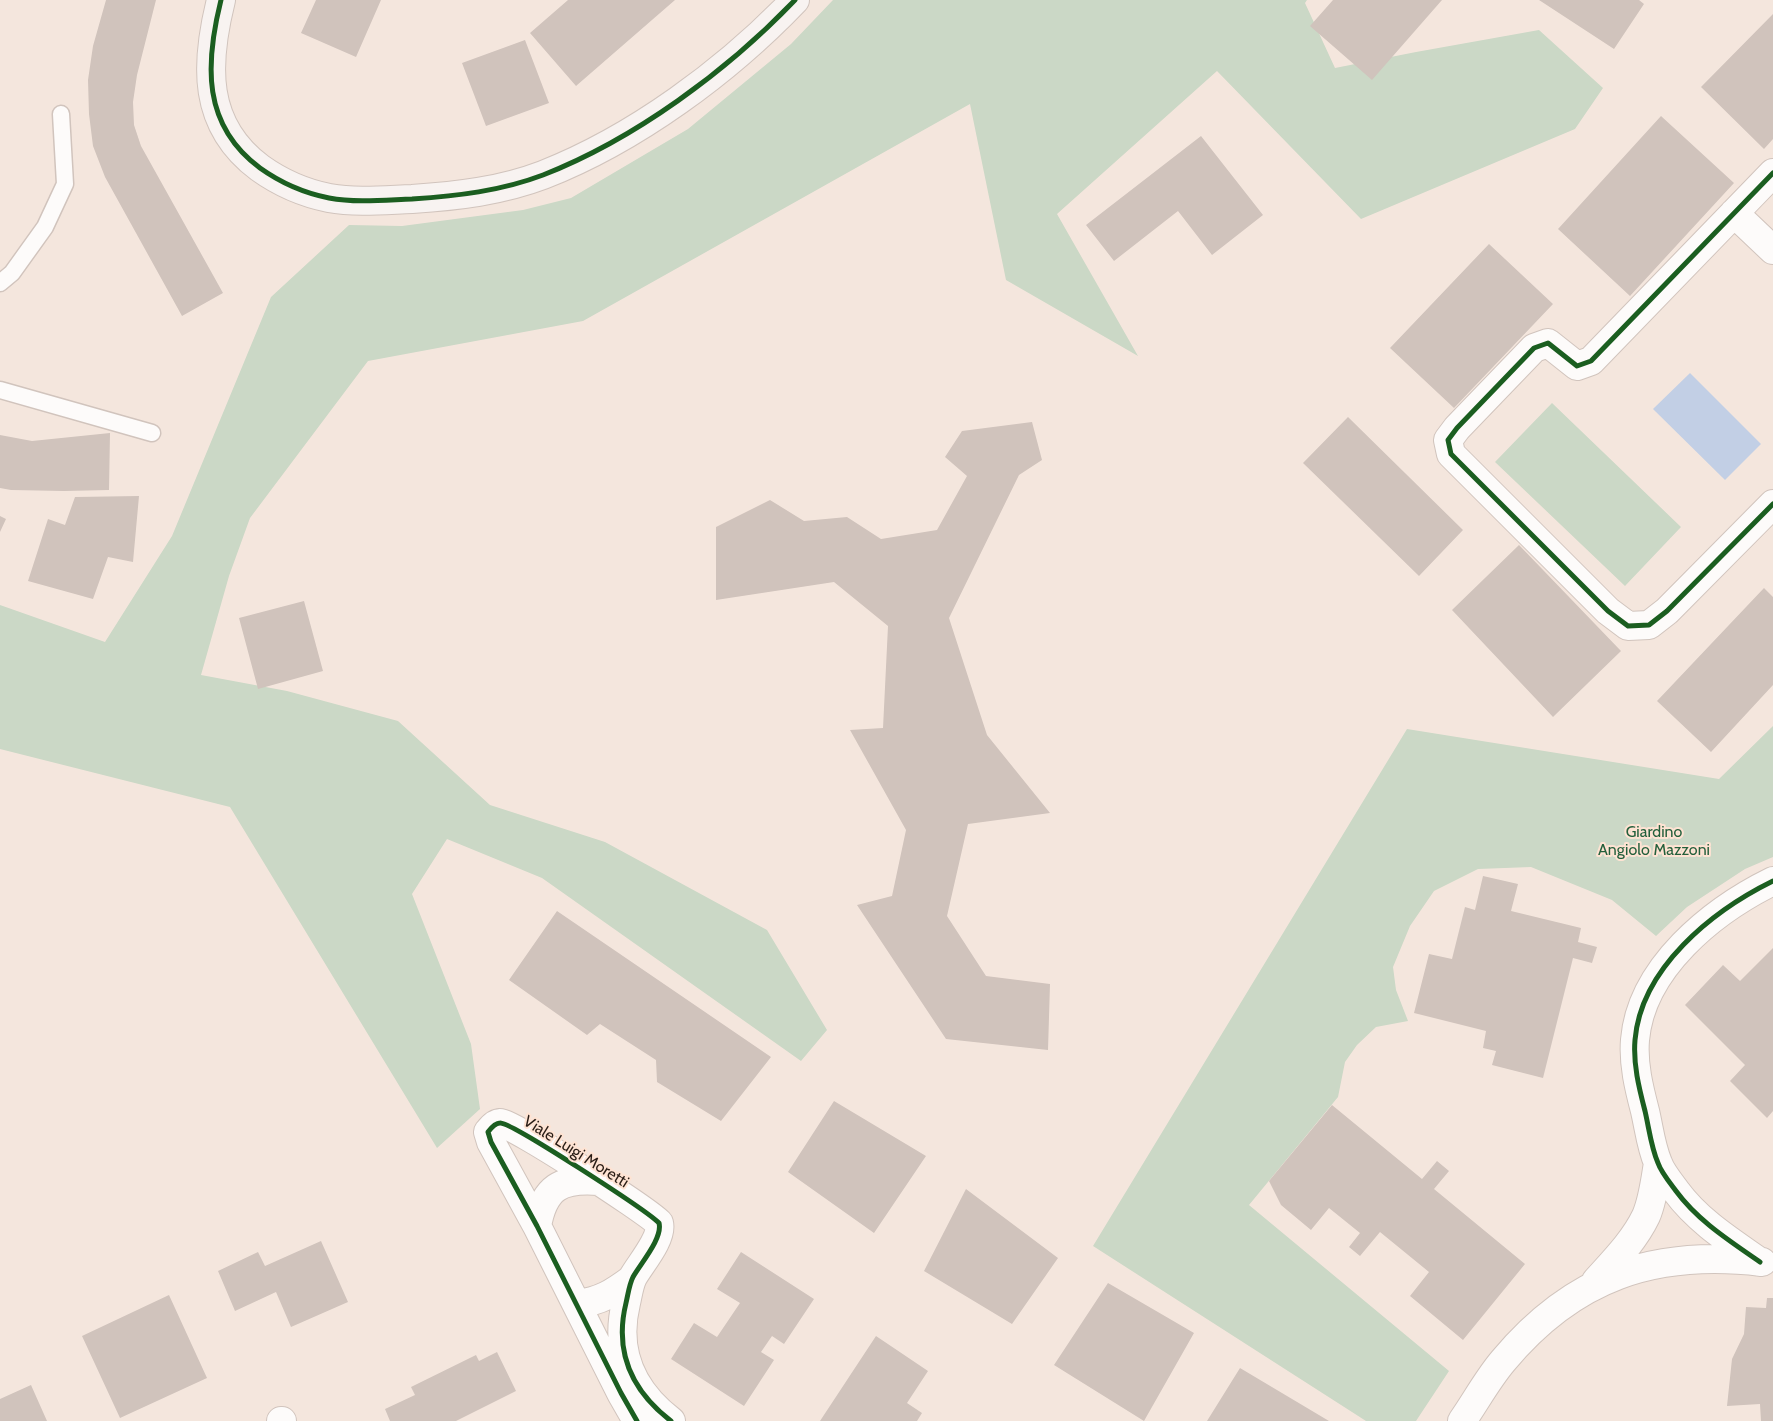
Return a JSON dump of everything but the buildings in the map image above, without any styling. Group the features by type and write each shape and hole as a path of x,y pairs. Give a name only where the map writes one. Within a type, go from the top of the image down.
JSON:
{"street":[{"path":"221,0 213,35 210,72 218,115 229,136 254,163 289,185 331,198 370,201 468,194 501,188 537,177 570,163 641,124 710,77 795,0"},
{"path":"1773,173 1591,361 1578,366 1548,343 1534,348 1457,428 1448,440 1451,454 1608,611 1628,626 1649,625 1666,611 1773,504"},
{"path":"1734,213 1773,250"},
{"path":"1766,1263 1702,1219 1676,1192 1658,1164 1640,1092 1635,1061 1635,1039 1647,996 1669,959 1711,921 1738,901 1773,881"},
{"name":"Viale Luigi Moretti","path":"637,1421 537,1226 489,1138 488,1132 494,1125 503,1123 520,1131 599,1181 659,1223 659,1233 656,1241 632,1279 622,1323 624,1351 634,1379 641,1392 656,1409 671,1421"},
{"path":"1592,1286 1635,1234 1646,1216 1653,1193 1658,1164"},
{"path":"537,1226 541,1208 557,1187 576,1180 599,1181"},
{"path":"1462,1421 1502,1362 1521,1341 1558,1307 1592,1286 1634,1269 1667,1261 1766,1263"},
{"path":"577,1304 594,1302 632,1279"}],"lane":[{"path":"0,283 12,273 45,228 65,184 61,114"},
{"path":"0,390 152,433"}],"green space":[{"path":"833,0 1307,0 1305,3 1335,68 1539,30 1603,88 1575,129 1361,219 1217,71 1057,214 1138,356 1006,280 970,104 583,321 368,361 250,518 229,576 201,675 287,691 398,721 490,805 605,842 767,930 827,1030 801,1061 542,878 447,839 412,894 471,1044 480,1109 437,1148 230,807 0,749 0,605 105,642 172,536 271,297 349,225 402,226 523,210 571,198 688,129 791,44"},
{"path":"1552,403 1681,527 1625,586 1495,462"},
{"name":"Giardino Angiolo Mazzoni","path":"1773,726 1773,857 1745,869 1687,907 1656,936 1612,900 1531,867 1478,869 1434,891 1410,926 1393,967 1396,990 1408,1021 1376,1027 1357,1045 1345,1062 1338,1097 1249,1205 1449,1371 1416,1421 1366,1421 1093,1246 1407,729 1719,779"}],"water":[{"path":"1690,373 1761,444 1725,480 1653,409"}],"cycle path":[{"path":"221,0 212,47 211,70 213,92 218,113 227,133 241,151 260,168 284,183 320,196 339,200 360,201 429,198 495,189 527,181 577,160 645,123 678,101 740,52 795,0"},
{"path":"1773,173 1591,361 1577,366 1548,343 1534,348 1457,428 1448,440 1451,454 1608,611 1628,626 1649,625 1667,611 1773,504"},
{"path":"1760,1262 1715,1230 1694,1212 1661,1170 1654,1151 1639,1085 1635,1040 1640,1014 1651,989 1665,966 1683,945 1727,908 1773,881"},
{"path":"637,1421 537,1226 491,1142 488,1132 496,1124 500,1123 509,1126 528,1136 579,1168 659,1223 658,1236 655,1243 630,1283 622,1338 629,1369 636,1383 657,1409 671,1421"}]}
